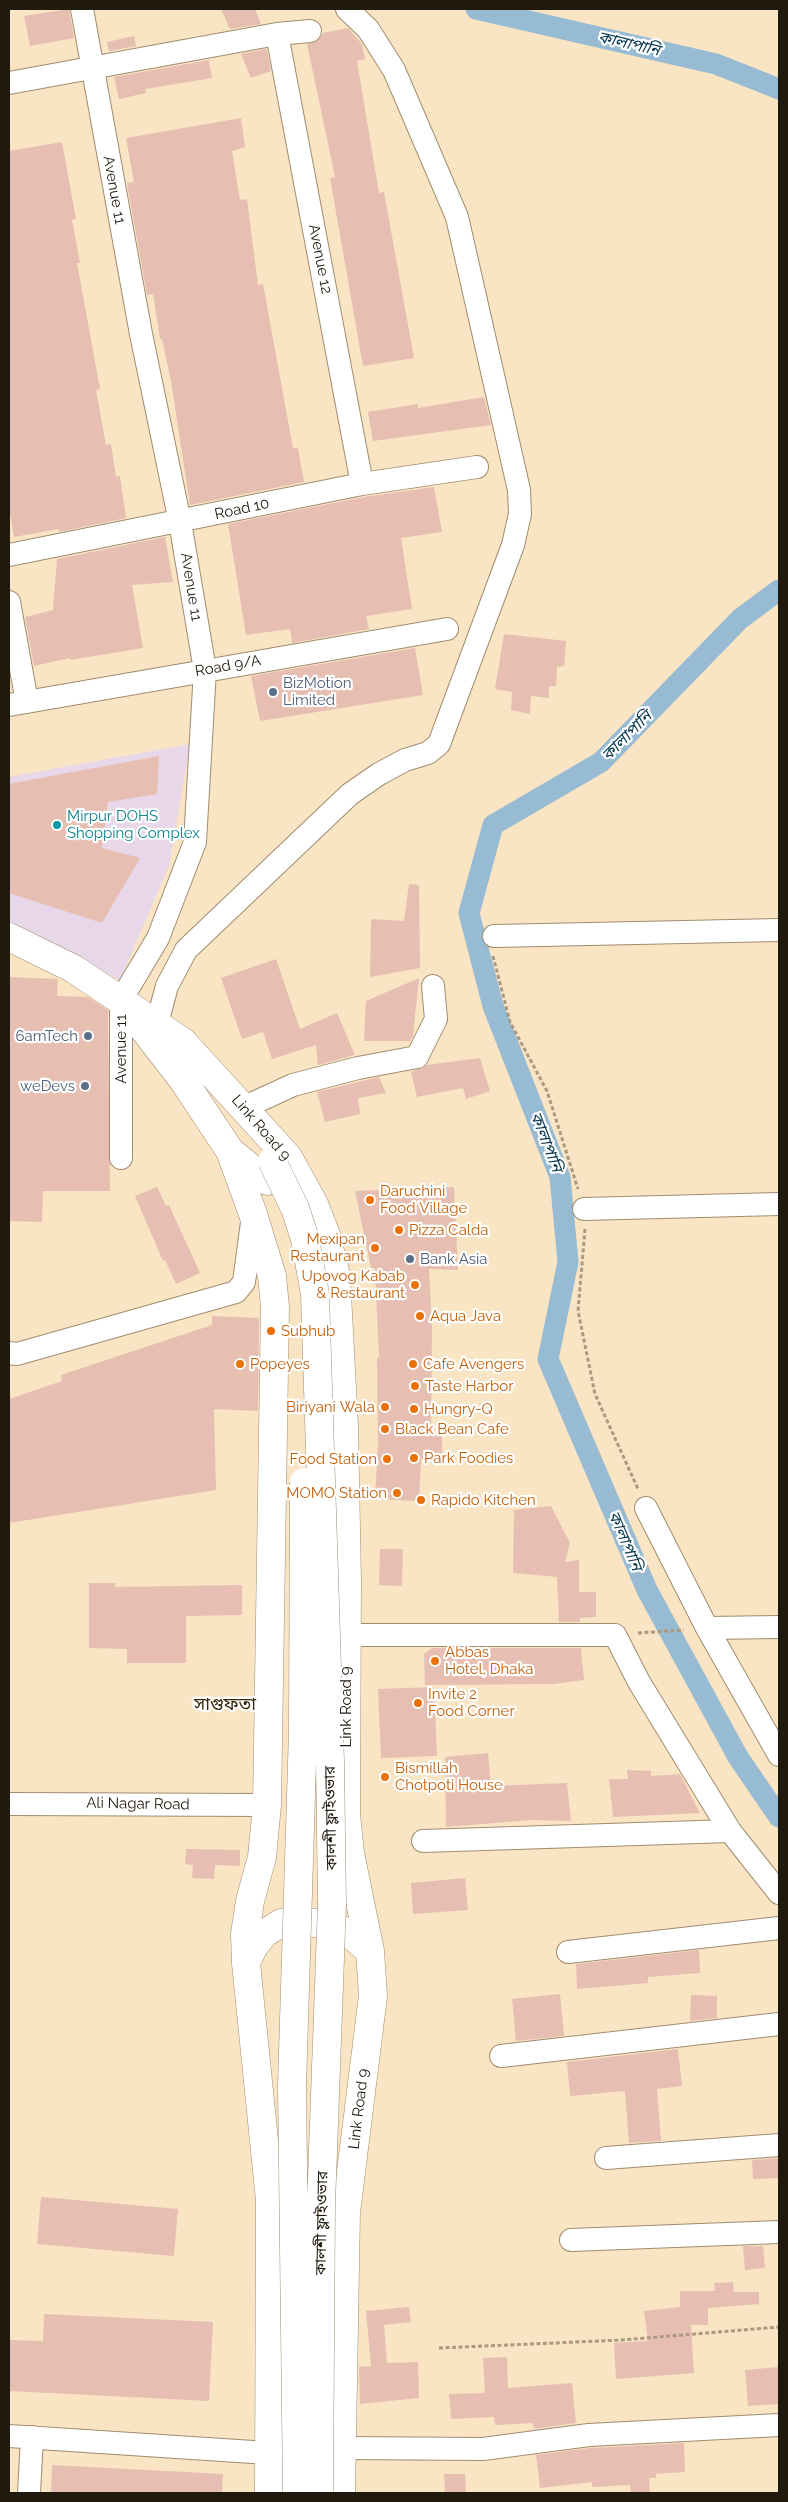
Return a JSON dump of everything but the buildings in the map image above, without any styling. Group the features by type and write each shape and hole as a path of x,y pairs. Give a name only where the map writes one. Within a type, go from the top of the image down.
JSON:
{"main road":[{"name":"Link Road 9","path":"9,937 74,969 183,1042 288,1157 314,1204 326,1235 336,1276 344,1426 347,1635 346,1814 350,1853 370,1951 374,1996 346,2212 341,2493"},
{"name":"Link Road 9","path":"121,1000 183,1080 230,1151 253,1214 272,1276 275,1307 267,1806 262,1857 250,1901 245,1934 246,1964 270,2200 268,2453 270,2493"},
{"name":"কালশী ফ্লাইওভার","path":"251,1115 270,1171 295,1208 305,1239 315,1294 330,1751 332,1903 321,2205 320,2493"},
{"path":"230,1151 270,1171 289,1226 304,1312 303,1730 292,2085 297,2493"},
{"path":"246,1964 254,1946 265,1933 281,1923 292,1921 328,1924 349,1933 370,1951"}],"street":[{"name":"Avenue 11","path":"82,9 141,334 180,522 205,670 195,842 158,938 121,1000 121,1158"},
{"path":"157,1023 167,986 186,950 350,794 379,774 405,760 428,753 439,744 513,545 520,514 516,480 457,217 394,70 368,29 347,9"},
{"path":"9,83 277,34 310,31"},
{"name":"Avenue 12","path":"277,34 362,484"},
{"name":"Road 10","path":"9,556 362,484 477,467"},
{"path":"9,602 18,704"},
{"name":"Road 9/A","path":"18,704 447,629"},
{"path":"494,936 779,930"},
{"path":"251,1115 293,1085 358,1068 417,1057 436,1019 433,986"},
{"path":"584,1209 779,1204"},
{"path":"9,1352 17,1354 236,1292 244,1282 253,1214"},
{"path":"646,1508 697,1629 779,1754"},
{"path":"697,1629 779,1627"},
{"path":"347,1635 614,1635 639,1682 730,1831 779,1893"},
{"name":"Ali Nagar Road","path":"9,1804 267,1806"},
{"path":"423,1841 730,1831"},
{"path":"568,1952 779,1928"},
{"path":"501,2056 779,2024"},
{"path":"606,2158 779,2145"},
{"path":"571,2240 779,2232"},
{"path":"342,2448 483,2448 588,2435 779,2425"},
{"path":"9,2436 268,2453"},
{"path":"29,2493 32,2437"}],"path":[{"path":"630,1634 697,1629"},
{"path":"439,2348 622,2340 779,2328"}],"shaded area":[{"path":"190,744 169,866 120,980 9,922 9,777"}],"waterway":[{"name":"কালাপানি","path":"476,9 716,64 779,89"},
{"name":"কালাপানি","path":"779,590 740,619 601,762 493,825 469,913 493,1006 560,1177 568,1262 548,1359 647,1590 738,1757 779,1817"}],"place":[{"name":"BizMotion Limited","path":"273,692"},
{"name":"Mirpur DOHS Shopping Complex","path":"57,825"},
{"name":"6amTech","path":"88,1036"},
{"name":"weDevs","path":"85,1086"},
{"name":"Daruchini Food Village","path":"370,1200"},
{"name":"Pizza Calda","path":"399,1230"},
{"name":"Mexipan Restaurant","path":"375,1248"},
{"name":"Bank Asia","path":"410,1259"},
{"name":"Upovog Kabab & Restaurant","path":"415,1285"},
{"name":"Aqua Java","path":"420,1316"},
{"name":"Subhub","path":"271,1331"},
{"name":"Popeyes","path":"240,1364"},
{"name":"Cafe Avengers","path":"413,1364"},
{"name":"Taste Harbor","path":"415,1386"},
{"name":"Biriyani Wala","path":"385,1407"},
{"name":"Hungry-Q","path":"414,1409"},
{"name":"Black Bean Cafe","path":"385,1429"},
{"name":"Park Foodies","path":"414,1458"},
{"name":"Food Station","path":"387,1459"},
{"name":"MOMO Station","path":"397,1493"},
{"name":"Rapido Kitchen","path":"421,1500"},
{"name":"Abbas Hotel, Dhaka","path":"435,1661"},
{"name":"Invite 2 Food Corner","path":"418,1703"},
{"name":"Bismillah Chotpoti House","path":"385,1777"}],"district":[{"name":"সাগুফতা","path":"225,1705"}]}
